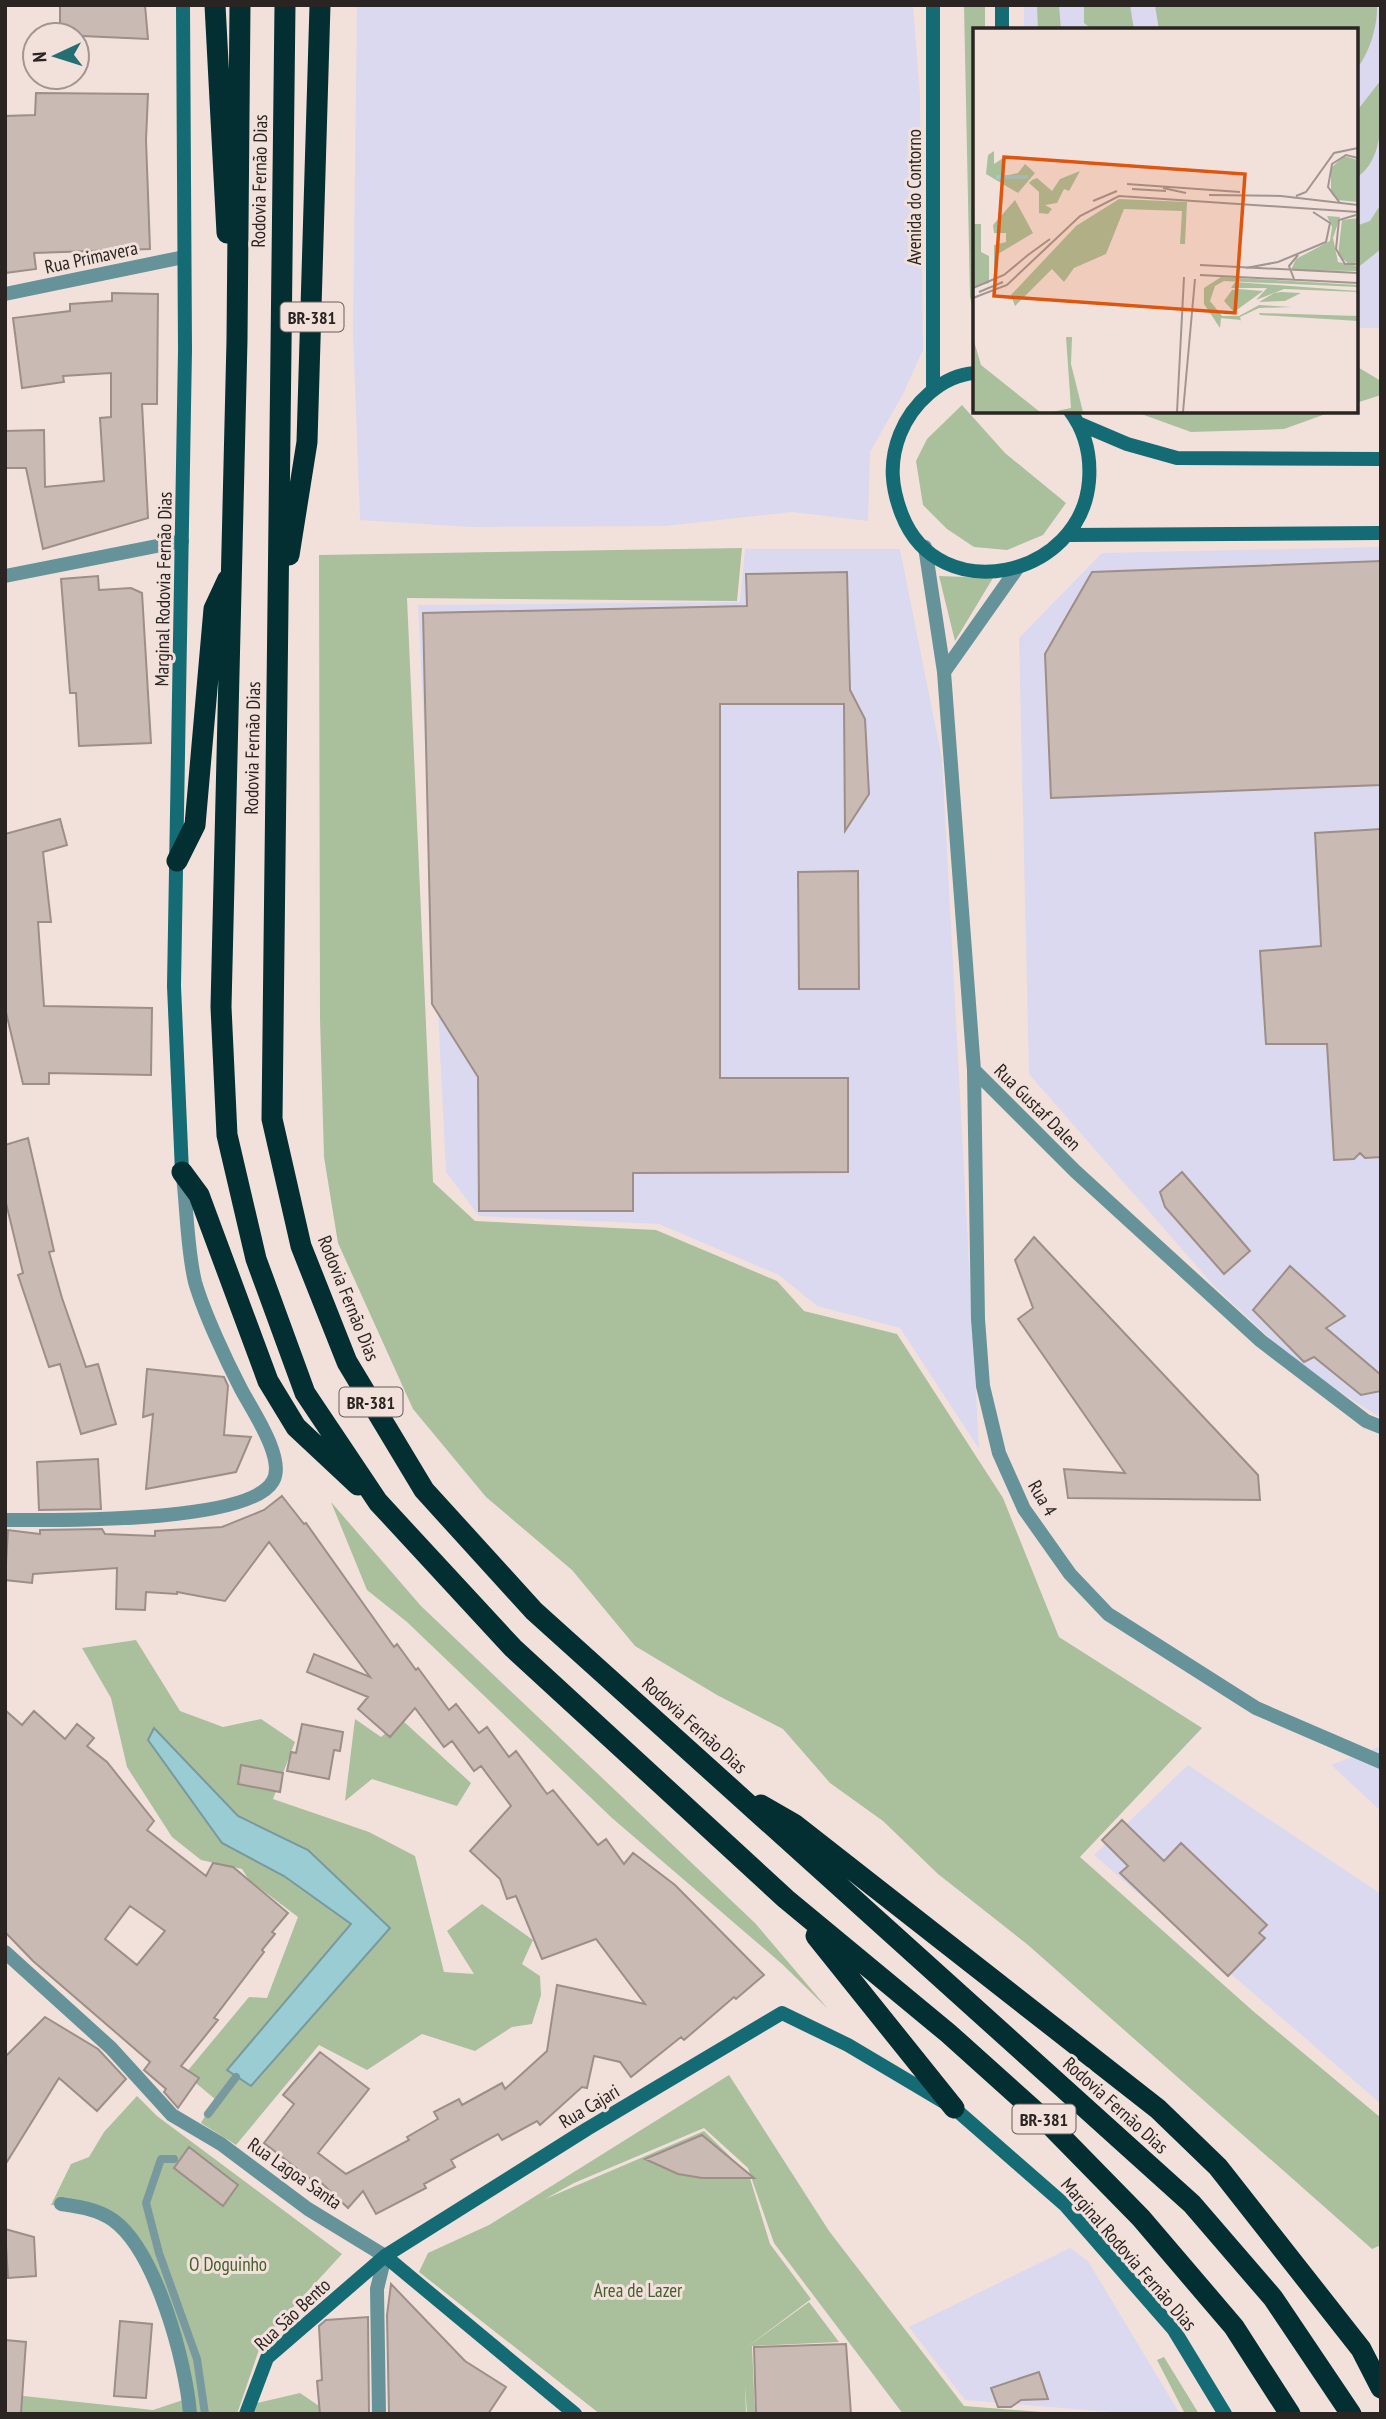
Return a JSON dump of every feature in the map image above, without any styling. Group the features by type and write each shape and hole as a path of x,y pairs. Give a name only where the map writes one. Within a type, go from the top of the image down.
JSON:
{"highway":[{"path":"215,5 222,185 237,340"},
{"name":"Rodovia Fernão Dias","path":"240,5 237,340 221,1003 227,1135 256,1259 305,1393 378,1502 513,1648 786,1899 958,2042 1045,2120 1142,2218 1234,2328 1290,2414"},
{"name":"Rodovia Fernão Dias","path":"285,5 272,1119 301,1246 347,1362 424,1490 534,1611 1192,2204 1273,2298 1351,2414"},
{"name":"BR-381","path":"277,626 307,442 320,5"},
{"name":"BR-381","path":"177,861 195,825 214,609 231,570"},
{"path":"183,1172 199,1195 268,1381 296,1427 327,1459 378,1502"},
{"path":"726,1785 794,1824 1158,2109 1218,2167 1361,2349 1381,2388"},
{"name":"BR-381","path":"786,1899 954,2108"}],"main road":[{"name":"Marginal Rodovia Fernão Dias","path":"183,5 182,541 174,986 183,1172"},
{"name":"Avenida do Contorno","path":"933,5 933,389"},
{"path":"1002,5 1002,28"},
{"path":"973,374 933,389 907,417 892,453 892,491 906,526 939,561 972,571 1016,570 1055,550 1069,535 1088,500 1091,461 1080,424 1072,413"},
{"path":"1080,424 1127,444 1177,458 1381,459"},
{"path":"1069,535 1381,533"},
{"name":"Rua Cajari","path":"385,2256 782,2013 848,2045 954,2108"},
{"name":"Marginal Rodovia Fernão Dias","path":"954,2108 1065,2205 1174,2330 1225,2414"},
{"name":"Rua São Bento","path":"246,2414 267,2358 385,2256"},
{"name":"Rua Lagoa Santa","path":"385,2256 575,2414"}],"street":[{"name":"Rua Primavera","path":"5,294 184,257"},
{"path":"5,576 182,541"},
{"name":"Rua Gustaf Dalen","path":"925,547 944,672 974,1070 1075,1171 1261,1340 1366,1421 1381,1427"},
{"path":"944,672 1016,570"},
{"name":"Rua 4","path":"974,1070 978,1319 983,1386 999,1453 1024,1508 1070,1574 1108,1614 1256,1708 1381,1762"},
{"path":"5,1520 140,1520 227,1504 265,1491 274,1480 277,1465 273,1452 235,1378 195,1281 183,1172"},
{"name":"Rua Lagoa Santa","path":"5,1952 111,2048 172,2115 220,2144 308,2209 385,2256"},
{"path":"61,2204 91,2209 113,2220 133,2240 166,2311 181,2352 190,2414"},
{"path":"379,2414 377,2289 385,2256"}],"shaded area":[{"path":"357,5 913,5 920,95 923,350 903,394 870,452 868,521 792,512 665,526 471,527 360,520 353,333"},
{"path":"1024,5 1381,5 1381,328 1358,328 1358,28 1024,28"},
{"path":"1381,547 1381,1418 1302,1368 1214,1286 1029,1074 1019,638 1102,553"},
{"path":"745,549 900,549 942,759 979,1449 900,1328 817,1306 779,1275 659,1224 479,1216 446,1172 418,605 740,602"},
{"path":"154,1728 238,1816 308,1850 390,1928 251,2086 227,2070 351,1924 284,1876 222,1843 148,1740"},
{"path":"1381,1746 1381,1811 1331,1765"},
{"path":"1188,1765 1381,1894 1381,2104 1094,1855"},
{"path":"1070,2248 1088,2261 1180,2414 1135,2414 965,2400 909,2327"}],"green space":[{"path":"964,5 985,5 985,28 973,28 973,310 970,297"},
{"path":"1037,5 1059,5 1061,28 1038,28"},
{"path":"1084,5 1130,5 1134,28 1090,28 1084,23"},
{"path":"1155,5 1377,5 1369,48 1358,67 1358,28 1159,28"},
{"path":"1381,80 1381,120 1377,147 1366,170 1358,176 1358,109"},
{"path":"1381,204 1381,249 1358,267 1358,225 1370,221"},
{"path":"1358,367 1381,381 1381,395 1358,402"},
{"path":"962,405 1005,453 1066,503 1043,535 1007,550 974,547 947,529 923,505 916,461 927,439"},
{"path":"1139,413 1328,413 1284,429 1191,432"},
{"path":"742,548 737,601 407,598 433,1182 475,1221 656,1230 777,1281 804,1311 897,1334 1003,1498 1059,1637 1202,1728 1080,1857 1253,2011 1381,2118 1381,2245 1372,2249 1028,1945 938,1874 883,1821 830,1783 783,1729 717,1695 635,1646 572,1570 486,1497 413,1409 338,1243 324,1157 320,1019 319,555"},
{"path":"939,576 993,578 955,641"},
{"path":"331,1502 421,1606 755,1923 828,2009 782,1964 612,1818 407,1622 367,1590"},
{"path":"136,1640 180,1711 223,1727 261,1719 295,1742 273,1799 369,1832 415,1856 444,1972 474,1974 447,1931 482,1904 533,1940 522,1964 540,1976 541,1995 532,2024 512,2027 475,2051 422,2034 367,2070 319,2045 236,2145 201,2123 215,2099 185,2074 249,1997 267,1998 298,1917 249,1880 242,1869 201,1860 172,1837 127,1767 111,1698 82,1648"},
{"path":"355,1719 381,1737 402,1720 471,1783 457,1806 372,1779 345,1801"},
{"name":"Area de Lazer","path":"729,2075 829,2231 964,2406 1068,2414 903,2414 774,2243 748,2168 704,2128 574,2183 545,2199 704,2131 749,2175 770,2244 811,2299 743,2350 809,2302 839,2342 752,2346 755,2414 747,2414 745,2385 746,2414 600,2414 419,2272 428,2253 489,2225"},
{"name":"O Doguinho","path":"137,2096 157,2116 342,2254 262,2341 237,2414 5,2414 5,2394 153,2410 189,2398 160,2303 127,2235 113,2220 99,2212 51,2205 71,2164 89,2157 104,2132"},
{"path":"1164,2357 1199,2414 1185,2414 1157,2360"},
{"path":"300,2393 319,2406 319,2414 252,2414 253,2404"}],"building":[{"path":"60,5 145,5 148,39 91,36 91,21 60,21"},
{"path":"36,93 148,94 146,140 150,249 34,253 36,269 5,273 5,116 35,115"},
{"path":"112,293 158,294 157,404 142,404 148,518 43,549 26,468 5,468 5,431 44,430 45,487 104,481 100,418 111,417 111,373 63,376 64,382 22,388 13,318 70,311 70,304 112,301"},
{"path":"1381,561 1381,785 1051,798 1045,654 1092,572"},
{"path":"847,572 850,690 865,719 869,794 845,831 844,704 720,704 720,1078 848,1078 848,1172 633,1173 633,1211 479,1211 478,1077 432,1004 423,613 747,606 746,574"},
{"path":"98,576 99,590 131,588 142,593 151,743 79,746 76,693 70,693 61,579"},
{"path":"60,819 67,845 43,852 51,922 38,922 44,1006 152,1008 151,1075 49,1073 49,1084 23,1084 5,1008 5,834"},
{"path":"1381,829 1381,1157 1365,1158 1360,1153 1354,1159 1334,1160 1327,1044 1266,1044 1260,951 1321,946 1315,833"},
{"path":"858,871 859,989 799,989 798,872"},
{"path":"28,1138 54,1251 49,1252 62,1298 86,1367 98,1364 116,1424 81,1434 60,1364 49,1367 18,1275 23,1273 5,1199 5,1145"},
{"path":"1182,1172 1250,1251 1224,1274 1165,1207 1160,1192"},
{"path":"1034,1237 1258,1475 1260,1500 1068,1498 1064,1469 1125,1473 1018,1319 1033,1308 1015,1260"},
{"path":"1290,1266 1345,1316 1326,1328 1381,1375 1381,1391 1361,1395 1314,1357 1304,1362 1253,1310"},
{"path":"147,1369 224,1377 228,1386 224,1435 251,1437 236,1472 146,1489 153,1414 143,1417"},
{"path":"98,1459 101,1509 39,1510 37,1462"},
{"path":"282,1496 304,1524 306,1523 394,1647 397,1644 416,1670 418,1668 449,1710 456,1704 479,1733 487,1727 509,1757 516,1751 547,1794 553,1790 598,1845 606,1839 624,1864 633,1853 675,1885 764,1975 684,2040 681,2037 631,2077 620,2062 594,2056 587,2088 582,2087 540,2125 537,2121 502,2140 498,2134 451,2160 455,2167 424,2184 426,2188 376,2214 363,2191 348,2208 316,2178 313,2181 264,2143 294,2104 283,2095 320,2052 369,2089 318,2153 346,2174 409,2140 407,2137 438,2119 434,2112 459,2099 462,2105 502,2083 505,2089 547,2051 557,1985 645,2004 596,1939 542,1959 516,1896 507,1899 500,1879 470,1851 511,1806 481,1766 474,1771 452,1741 444,1747 415,1708 390,1737 358,1709 368,1697 307,1672 314,1654 370,1677 269,1542 225,1601 177,1592 146,1592 145,1610 116,1609 117,1568 33,1574 32,1583 5,1580 8,1530 40,1534 40,1530 102,1529 105,1534 155,1536 155,1531 222,1527 264,1510"},
{"path":"5,1710 22,1725 34,1711 65,1739 77,1724 94,1738 87,1746 107,1762 154,1821 147,1830 206,1876 213,1863 233,1867 288,1913 272,1932 275,1934 262,1950 264,1952 214,2018 218,2020 181,2066 199,2078 178,2108 164,2092 166,2089 144,2070 150,2062 33,1961 5,1932","holes":["130,1906 165,1931 137,1965 105,1939"]},
{"path":"302,1724 343,1732 340,1751 334,1750 329,1779 287,1771 291,1752 296,1753"},
{"path":"241,1765 283,1773 280,1792 238,1784"},
{"path":"1122,1820 1164,1861 1181,1843 1267,1925 1259,1933 1265,1938 1228,1976 1120,1873 1128,1866 1102,1840"},
{"path":"45,2017 98,2049 126,2079 97,2111 59,2078 5,2165 5,2057"},
{"path":"702,2135 754,2178 702,2178 678,2174 645,2159"},
{"path":"189,2147 238,2185 223,2206 174,2168"},
{"path":"5,2229 34,2237 36,2276 8,2278"},
{"path":"391,2284 465,2361 506,2387 488,2414 389,2414 387,2315"},
{"path":"368,2317 369,2414 320,2414 317,2381 322,2380 319,2326 326,2320"},
{"path":"120,2321 152,2324 146,2398 114,2396"},
{"path":"5,2340 26,2342 21,2413 5,2413"},
{"path":"846,2344 851,2414 756,2414 754,2347"},
{"path":"1039,2372 1048,2399 1021,2400 1011,2407 998,2407 991,2388"}],"waterway":[{"path":"208,2114 236,2077"},
{"path":"174,2159 161,2159 146,2203 159,2253 197,2359 205,2414"}]}
